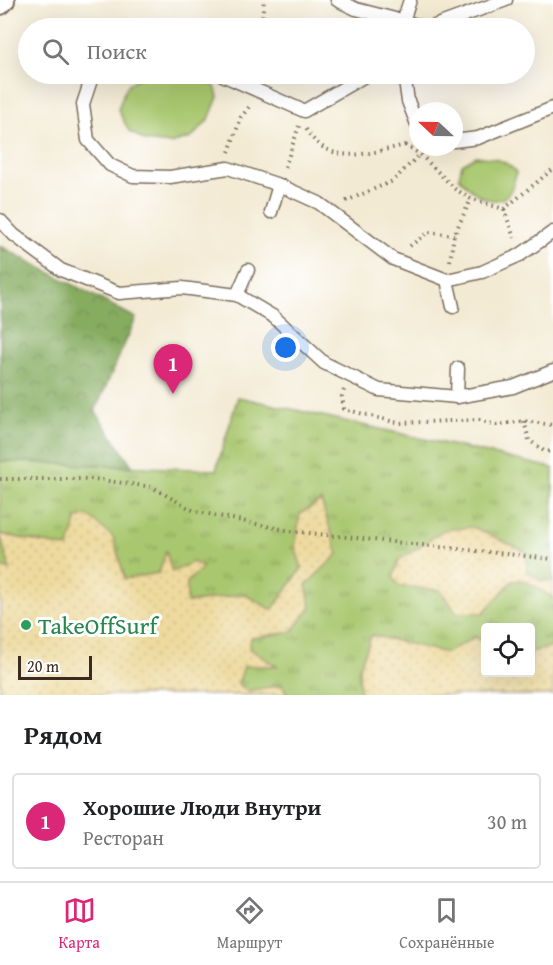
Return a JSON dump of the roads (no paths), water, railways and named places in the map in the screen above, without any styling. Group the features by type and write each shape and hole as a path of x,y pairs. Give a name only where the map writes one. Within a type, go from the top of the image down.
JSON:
{"lane":[{"path":"337,0 382,18"},
{"path":"404,18 410,0"},
{"path":"456,18 506,0"},
{"path":"90,84 83,104 88,140 110,165 133,176 170,177 228,168 279,184 319,203 393,259 447,280 482,272 520,255 553,232"},
{"path":"241,84 304,111 351,84"},
{"path":"405,84 409,105"},
{"path":"463,140 478,138 553,108"},
{"path":"271,212 279,184"},
{"path":"0,220 14,236 61,270 118,293 182,288 237,295 274,316 324,363 379,390 458,397 513,387 553,371"},
{"path":"237,295 248,270"},
{"path":"447,280 453,307"},
{"path":"458,368 458,397"}],"place":[{"name":"Хорошие Люди Внутри","path":"173,394"},
{"name":"TakeOffSurf","path":"26,625"}]}
